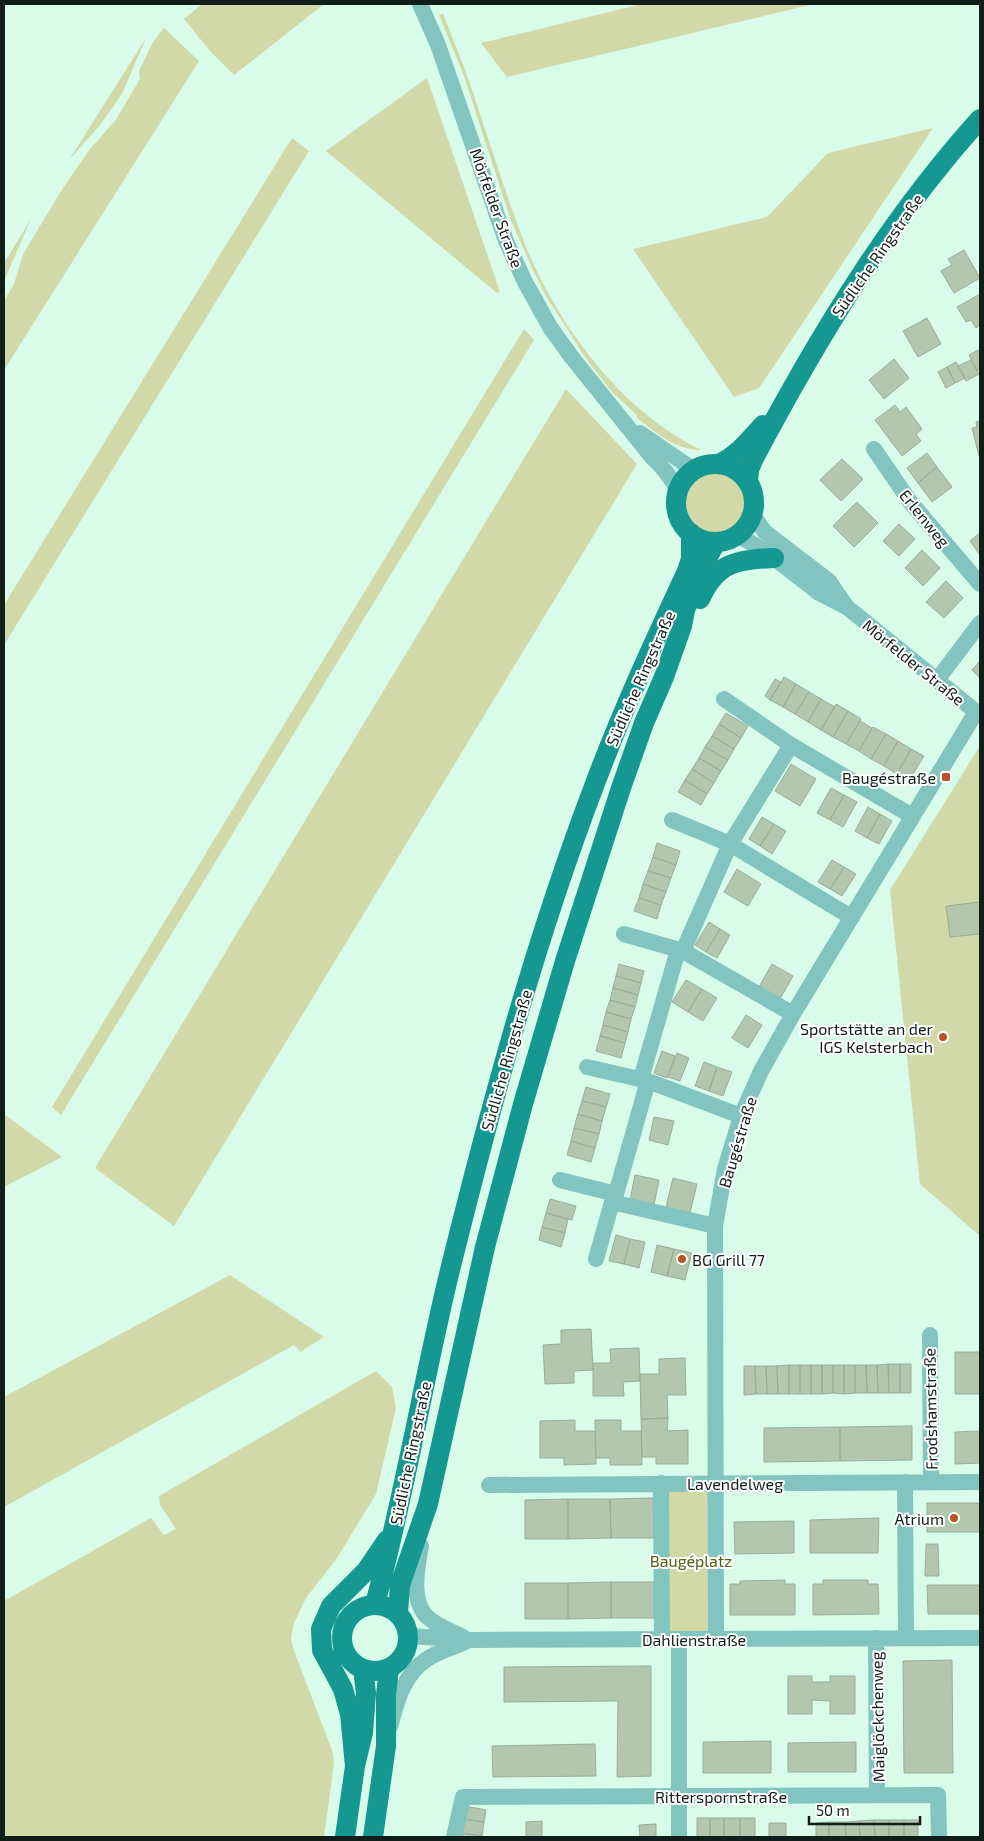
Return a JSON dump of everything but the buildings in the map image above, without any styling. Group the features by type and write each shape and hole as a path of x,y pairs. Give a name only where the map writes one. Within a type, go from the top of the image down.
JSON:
{"main road":[{"name":"Südliche Ringstraße","path":"752,514 754,503 748,482 749,470 785,399 842,303 897,221 980,118"},
{"name":"Südliche Ringstraße","path":"694,470 706,465 719,464 730,459 740,451 785,399"},
{"path":"719,464 730,467 740,473 748,482"},
{"path":"694,470 687,476 678,491 676,503 683,525 691,534 703,540 716,542 727,540 737,535 746,526 752,514"},
{"name":"Südliche Ringstraße","path":"375,1604 394,1531 449,1273 489,1119 530,977 575,837 596,780 619,723 687,571 691,559 691,534"},
{"name":"Südliche Ringstraße","path":"398,1613 398,1598 402,1578 428,1504 485,1247 545,1029 621,788 682,626 685,610 702,568 716,542"},
{"path":"682,626 696,607 713,576 730,565 747,559 774,558"},
{"path":"355,1766 350,1714 343,1689 322,1650 321,1629 331,1606 366,1572 394,1531"},
{"path":"375,1604 390,1607 398,1613 406,1623 409,1636 407,1648 401,1659 389,1668 377,1671 363,1669 352,1661 345,1652 342,1643 342,1631 352,1613 364,1606 375,1604"},
{"path":"373,1837 386,1746 386,1695 389,1668"},
{"path":"345,1837 355,1766 363,1733 366,1693 363,1669"}],"street":[{"name":"Mörfelder Straße","path":"420,4 438,45 506,241 525,282 550,327 570,355 651,456 668,474 678,491"},
{"name":"Mörfelder Straße","path":"623,419 645,437 694,470"},
{"name":"Erlenweg","path":"874,449 911,503 980,584"},
{"name":"Mörfelder Straße","path":"752,514 765,532 830,581 848,608"},
{"name":"Mörfelder Straße","path":"737,535 755,544 819,593 848,608 978,714"},
{"path":"937,680 980,623"},
{"path":"724,699 791,745 912,816"},
{"name":"Baugéstraße","path":"716,1483 714,1226 725,1169 741,1116 761,1072 793,1014 912,816 978,714"},
{"path":"596,1259 680,950 730,844 791,745"},
{"path":"672,820 730,844 851,917"},
{"path":"624,934 680,950 793,1014"},
{"path":"587,1067 644,1080 741,1116"},
{"path":"560,1180 614,1198 714,1226"},
{"name":"Frodshamstraße","path":"930,1335 931,1482"},
{"path":"905,1482 906,1638"},
{"name":"Lavendelweg","path":"489,1485 980,1482"},
{"path":"661,1483 662,1639"},
{"path":"716,1483 716,1639"},
{"name":"Südliche Ringstraße","path":"428,1504 416,1570 420,1608 430,1620 469,1640"},
{"name":"Dahlienstraße","path":"409,1636 469,1640 980,1638"},
{"name":"Maiglöckchenweg","path":"876,1638 877,1795"},
{"path":"679,1639 679,1837"},
{"path":"386,1746 398,1698 413,1671 428,1659 469,1640"},
{"name":"Ritterspornstraße","path":"454,1837 463,1797 938,1795 939,1837"}],"green space":[{"path":"202,4 324,4 234,75 211,52 184,19"},
{"path":"642,4 814,4 507,77 481,43"},
{"path":"443,14 468,77 524,242 557,309 586,351 618,389 636,406 675,436 702,450 674,444 636,417 637,415 611,391 585,357 546,296 510,218 464,76 439,15"},
{"path":"164,28 199,61 4,370 4,301 14,284 23,254 63,188 90,149 115,121 140,79 139,71 153,42"},
{"path":"146,38 122,94 100,125 69,160"},
{"path":"427,78 500,292 497,293 326,151"},
{"path":"933,128 759,388 734,397 633,249 767,217 828,153"},
{"path":"292,138 309,151 4,645 4,605"},
{"path":"31,219 4,281 4,263"},
{"path":"524,329 534,340 61,1115 52,1107"},
{"path":"566,389 637,464 174,1226 95,1168"},
{"path":"714,472 731,477 736,481 740,486 745,503 740,520 736,525 731,529 714,534 697,529 692,525 688,520 683,503 688,486 692,481 697,477"},
{"name":"Sportstätte an der IGS Kelsterbach","path":"980,746 980,1236 920,1184 890,890"},
{"path":"4,1114 62,1157 4,1187"},
{"path":"230,1275 324,1337 300,1352 294,1345 4,1507 4,1397"},
{"path":"376,1371 392,1387 396,1408 376,1494 337,1558 306,1598 294,1623 291,1639 333,1753 334,1763 324,1837 4,1837 4,1601 151,1518 164,1535 176,1529 160,1505 159,1496"},
{"name":"Baugéplatz","path":"658,1489 723,1489 723,1632 658,1632"}],"place":[{"name":"Baugéstraße","path":"946,777"},
{"name":"Sportstätte an der IGS Kelsterbach","path":"943,1037"},
{"name":"BG Grill 77","path":"682,1259"},
{"name":"Atrium","path":"954,1518"}]}
